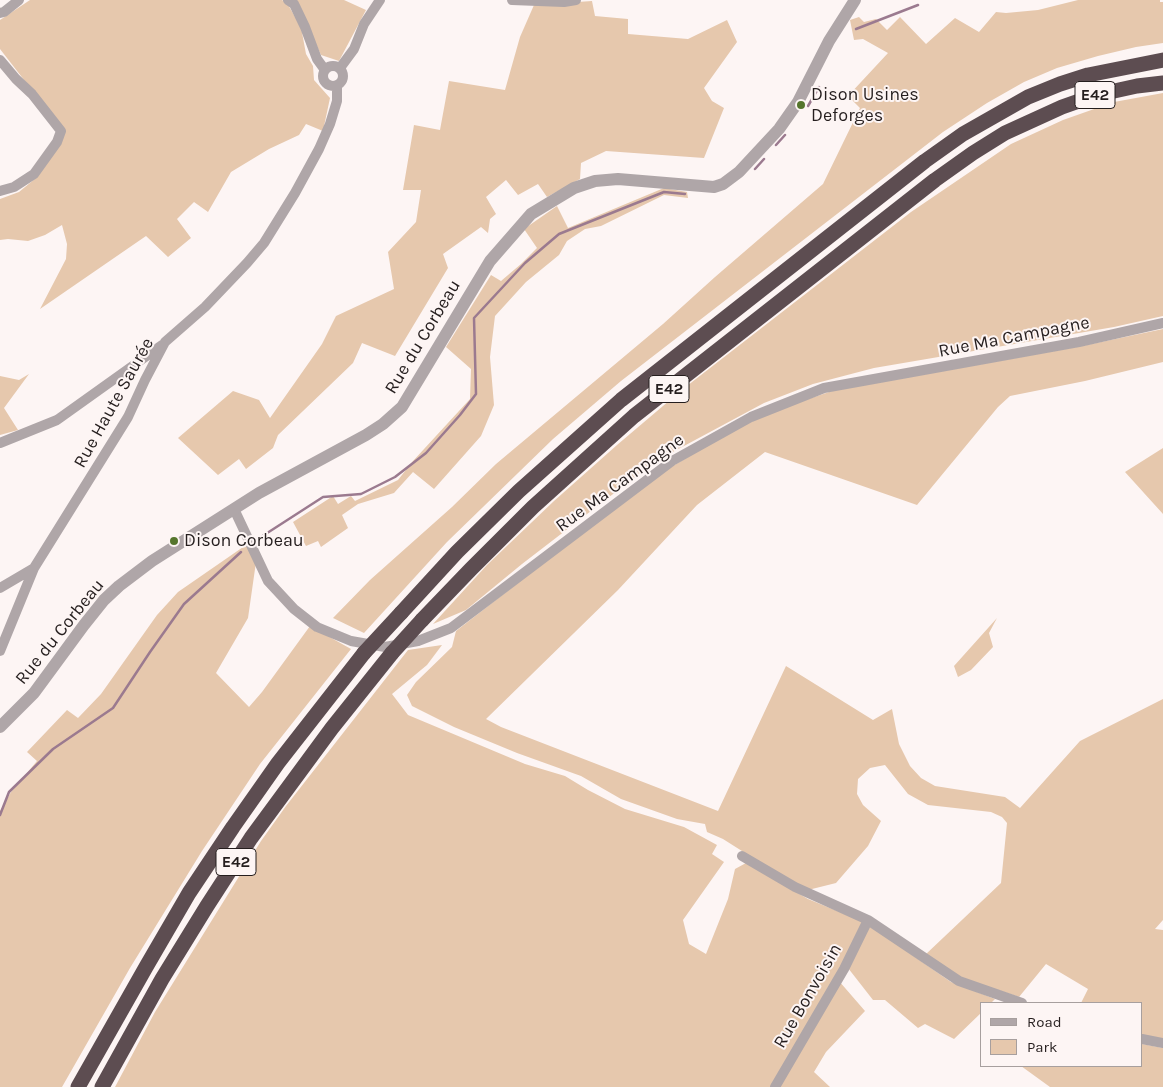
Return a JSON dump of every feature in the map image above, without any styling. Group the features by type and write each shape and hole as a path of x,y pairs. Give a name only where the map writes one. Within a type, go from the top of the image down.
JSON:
{"highway":[{"path":"1125,67 1163,53"},
{"name":"E42","path":"78,1087 146,966 195,885 278,763 364,653 400,613 457,552 570,444 628,394 925,161 963,134 1028,97 1060,84 1088,75 1163,60"},
{"name":"E42","path":"102,1087 162,979 206,906 252,838 332,728 392,653 422,620 533,507 634,416 935,180 973,153 1005,133 1038,117 1096,95 1137,86 1163,83"}],"street":[{"path":"0,13 19,0"},
{"path":"288,0 294,4 306,27 317,60 325,70"},
{"name":"Rue Haute Saurée","path":"0,651 34,568 128,417 165,342 206,307 248,263 264,243 320,149 337,101 337,86 342,82 344,75 340,68 354,49 364,24 380,0"},
{"path":"512,0 564,2 576,0"},
{"name":"Rue du Corbeau","path":"0,727 34,693 84,625 104,600 119,586 152,561 259,494 366,435 402,406 490,261 531,214 574,188 595,181 618,179 714,187 723,184 739,172 779,129 798,102 829,41 855,0"},
{"path":"0,60 32,94 61,131 57,142 34,174 14,187 0,191"},
{"path":"337,86 332,86 325,81 323,76 325,70 333,66 340,68"},
{"name":"Rue Ma Campagne","path":"234,510 268,581 294,609 318,627 351,641 385,647 418,641 451,628 672,461 751,417 824,388 1069,343 1163,323"},
{"path":"0,442 38,429 57,420 165,342"},
{"path":"0,588 34,568"},
{"path":"742,856 795,887 868,920 959,982 1019,1002"},
{"name":"Rue Bonvoisin","path":"776,1087 844,969 868,920"},
{"path":"1143,1039 1163,1043"}],"green space":[{"path":"30,0 282,0 287,3 301,27 306,54 313,66 314,80 330,98 323,131 306,124 299,135 269,149 231,172 208,212 194,202 177,219 191,238 168,257 146,236 40,309 66,259 67,244 62,225 45,235 28,241 0,240 0,199 19,192 36,178 63,130 0,49 0,20"},
{"path":"296,0 344,0 366,10 339,61 321,55"},
{"path":"1078,0 1160,0 1160,2 1163,2 1163,43 1136,47 1057,68 1024,82 987,103 943,132 621,381 553,439 447,542 364,633 333,618 370,580 452,507 496,464 663,324 823,184 860,108 848,96 888,53 863,39 854,40 850,20 859,17 864,22 876,19 887,30 900,17 926,44 955,18 979,32 996,12 1038,10"},
{"path":"592,1 595,16 628,19 628,34 688,39 727,20 737,42 704,88 712,101 724,108 704,158 606,151 581,163 580,179 547,197 538,184 518,195 506,180 486,197 496,214 490,219 488,233 481,227 443,254 448,268 395,356 362,343 353,363 278,435 273,448 246,469 239,459 218,475 178,438 233,391 259,400 270,418 322,344 336,316 394,289 388,252 416,222 421,190 403,190 414,125 440,130 449,81 505,90 520,37 534,5"},
{"path":"1163,93 1163,316 1114,327 874,368 813,384 764,403 656,461 522,564 466,610 433,624 487,565 554,501 617,445 683,389 911,212 1011,144 1063,120 1114,102"},
{"path":"664,188 687,192 688,198 664,195 601,226 585,229 567,241 559,255 526,282 495,316 490,357 494,405 481,436 434,489 413,472 394,493 358,504 342,515 348,528 321,547 318,541 306,546 293,522 333,496 338,504 351,496 355,501 398,480 470,399 471,369 446,347 491,275 501,281 537,248 524,229 557,206 568,228"},
{"path":"1163,329 1163,362 1085,381 1010,396 998,407 917,505 765,452 697,505 618,590 486,719 501,727 718,811 786,666 873,720 892,709 899,744 910,766 921,778 935,786 1005,797 1020,808 1080,741 1163,699 1163,920 1155,929 1163,930 1163,1039 1143,1036 1143,1002 1082,1002 1088,989 1046,964 1019,997 956,976 925,955 1001,883 1007,823 1002,817 991,812 928,805 908,794 885,765 870,768 858,779 857,794 863,805 881,821 868,846 836,883 808,890 794,884 723,839 707,832 705,824 677,819 621,799 581,776 517,753 454,727 412,706 407,695 416,682 452,647 456,631 654,477 758,416 832,391 1082,346"},
{"path":"29,374 4,408 18,430 0,435 0,376 19,380"},
{"path":"1163,448 1163,514 1125,472"},
{"path":"246,545 256,562 248,618 216,673 249,707 310,626 351,649 260,764 202,851 130,968 62,1087 0,1087 0,811 11,792 37,761 27,752 67,710 78,718 101,694 157,615 178,592"},
{"path":"997,618 989,633 993,647 971,670 958,677 954,666"},
{"path":"442,645 427,665 392,694 408,715 525,764 565,776 625,809 684,827 717,845 712,854 724,862 683,920 689,944 706,954 728,899 735,869 746,863 808,899 864,922 843,964 772,1087 115,1087 155,1012 261,841 286,806 408,650"},
{"path":"869,925 951,982 995,999 992,1002 980,1002 980,1014 954,1039 925,1024 918,1028 885,1000 873,1000 848,968"},
{"path":"839,981 865,1011 826,1052 814,1072 830,1087 779,1087"},
{"path":"1143,1044 1163,1048 1163,1087 1050,1087 1022,1067 1143,1067"}],"waterway":[{"path":"856,29 918,5"},
{"path":"808,106 819,87"},
{"path":"776,145 785,135"},
{"path":"755,169 764,159"},
{"path":"261,537 323,497 361,494 395,477 426,453 476,394 474,318 525,263 559,234 664,192 685,194"},
{"path":"0,815 9,792 53,749 113,708 184,604 241,552"}],"place":[{"name":"Dison Usines Deforges","path":"801,105"},
{"name":"Dison Corbeau","path":"174,541"}]}
